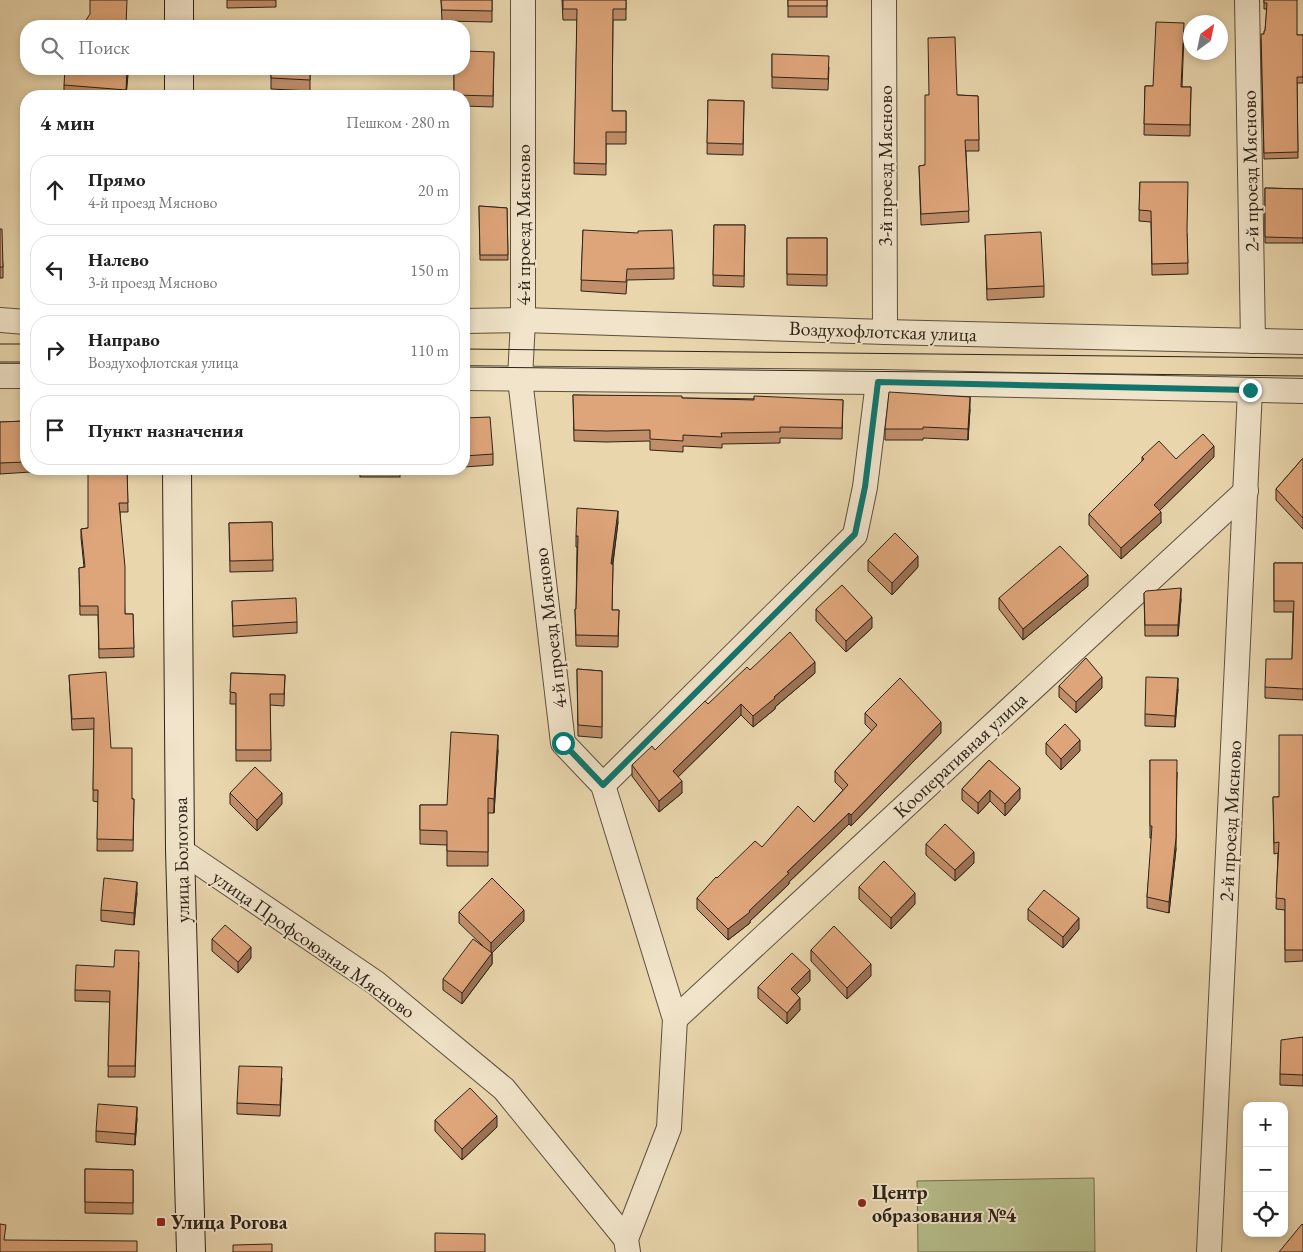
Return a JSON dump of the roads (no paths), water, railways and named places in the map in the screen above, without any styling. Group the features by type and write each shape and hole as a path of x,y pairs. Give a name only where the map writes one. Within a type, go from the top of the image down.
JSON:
{"street":[{"path":"179,0 179,20"},
{"name":"4-й проезд Мясново","path":"523,0 523,320 520,379 563,743 603,785 675,1019 669,1128 627,1246"},
{"name":"3-й проезд Мясново","path":"884,0 885,332"},
{"name":"2-й проезд Мясново","path":"1247,0 1253,341"},
{"path":"179,75 179,90"},
{"path":"0,320 20,322"},
{"name":"Воздухофлотская улица","path":"470,321 523,320 885,332 1303,342"},
{"path":"0,376 20,376"},
{"path":"470,378 878,382 1303,391"},
{"path":"603,785 855,534 865,487 878,382"},
{"name":"2-й проезд Мясново","path":"1209,1252 1250,390"},
{"name":"улица Болотова","path":"177,475 180,850 191,1252"},
{"name":"Кооперативная улица","path":"675,1019 1246,491"},
{"name":"улица Профсоюзная Мясново","path":"180,850 376,983 504,1089 627,1246"}],"tram line":[{"path":"0,344 20,344"},
{"path":"470,349 1303,358"},
{"path":"0,362 20,362"},
{"path":"470,367 1303,376"}],"place":[{"name":"Центр образования №4","path":"862,1203"},
{"name":"Улица Рогова","path":"161,1222"}]}
